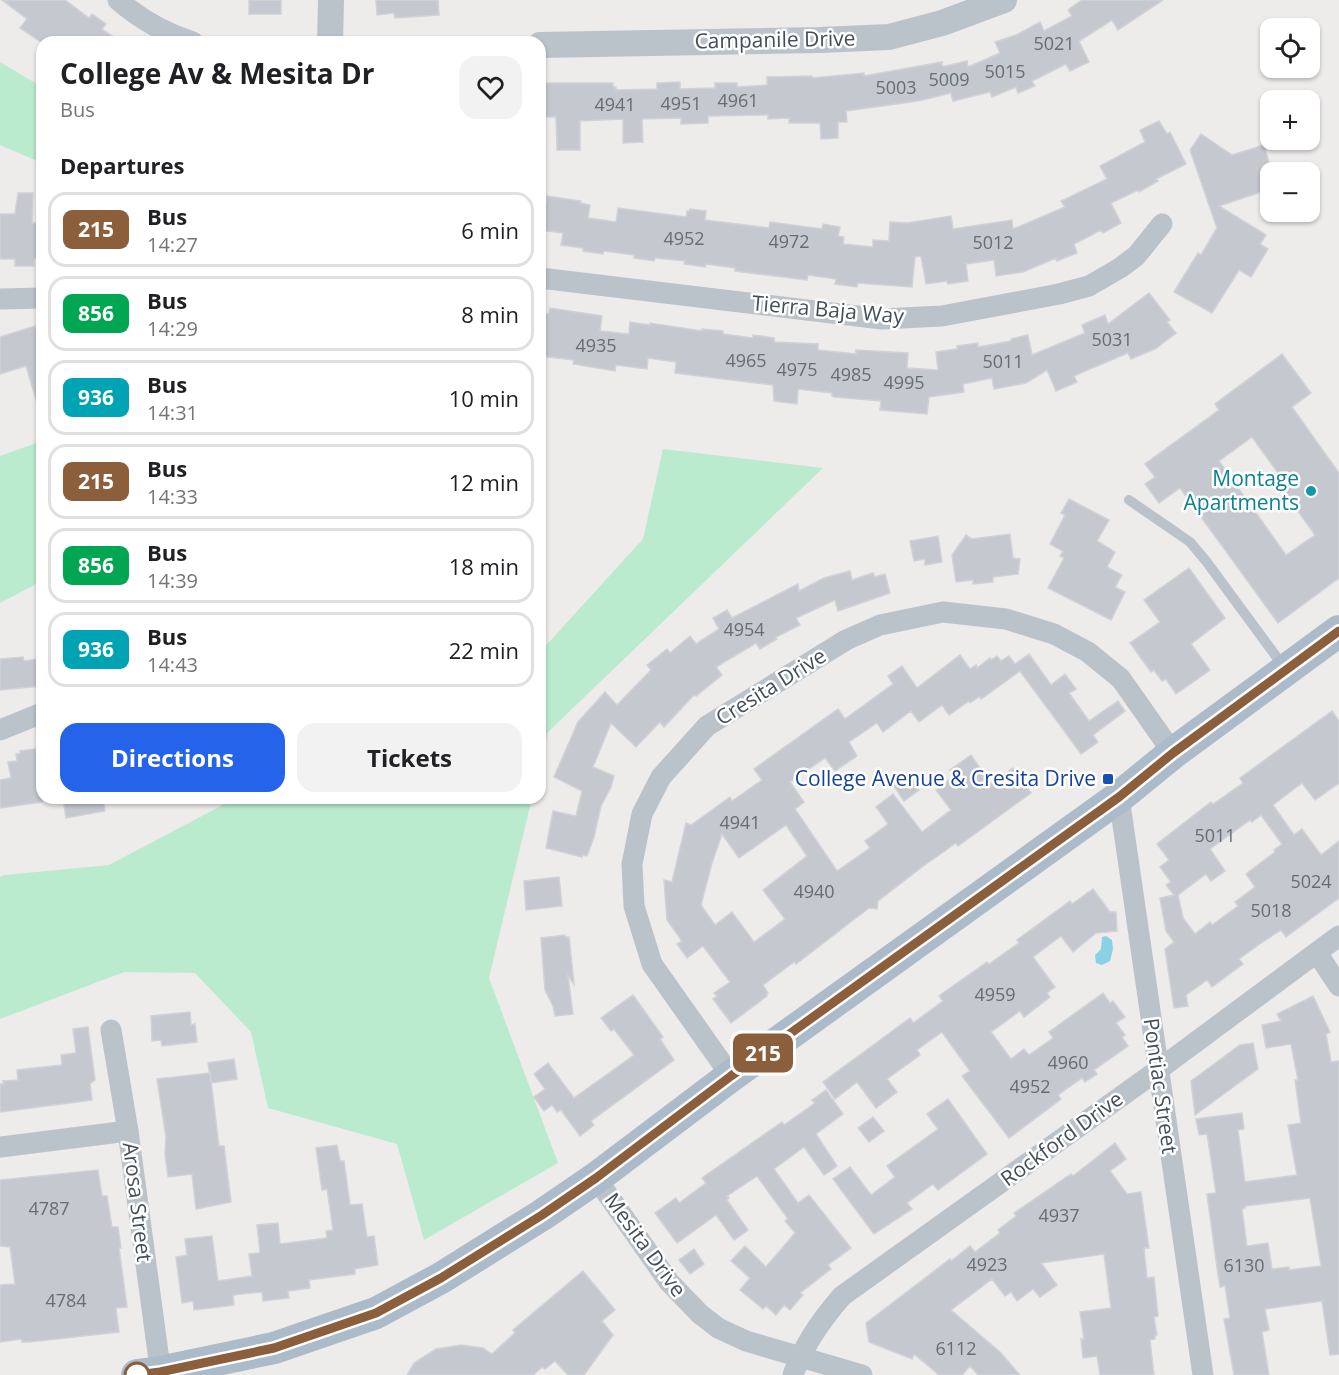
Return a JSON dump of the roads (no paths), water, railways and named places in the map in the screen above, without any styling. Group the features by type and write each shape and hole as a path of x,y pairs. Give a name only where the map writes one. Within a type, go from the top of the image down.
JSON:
{"main road":[{"path":"153,1374 274,1348 376,1313 441,1278 542,1215 1119,797 1173,753 1339,631"}],"street":[{"path":"118,0 130,10 173,36"},
{"path":"330,0 330,36"},
{"name":"Campanile Drive","path":"546,45 808,41 889,37 942,23 1004,0"},
{"name":"Tierra Baja Way","path":"546,279 882,319 942,316 1059,294 1089,286 1136,256 1162,225"},
{"path":"0,299 36,298"},
{"name":"Cresita Drive","path":"731,1076 652,964 634,906 632,864 642,814 661,777 707,726 846,640 880,625 943,612 1006,620 1054,634 1088,652 1121,679 1173,753"},
{"path":"0,730 36,715"},
{"name":"Pontiac Street","path":"1119,797 1203,1375"},
{"name":"Rockford Drive","path":"796,1366 828,1312 842,1296 1158,1070 1339,936"},
{"path":"1317,953 1339,986"},
{"name":"Arosa Street","path":"111,1030 128,1131 153,1374"},
{"path":"0,1147 128,1131"},
{"name":"Mesita Drive","path":"596,1178 669,1282 700,1314 718,1328 796,1366 862,1375"}],"lane":[{"path":"1129,500 1190,542 1286,670"}],"water":[{"path":"1106,936 1112,940 1113,949 1110,961 1102,965 1096,963 1095,955 1101,949 1102,937"}],"place":[{"name":"Montage Apartments","path":"1311,491"},
{"name":"College Avenue & Cresita Drive","path":"1108,779"}]}
